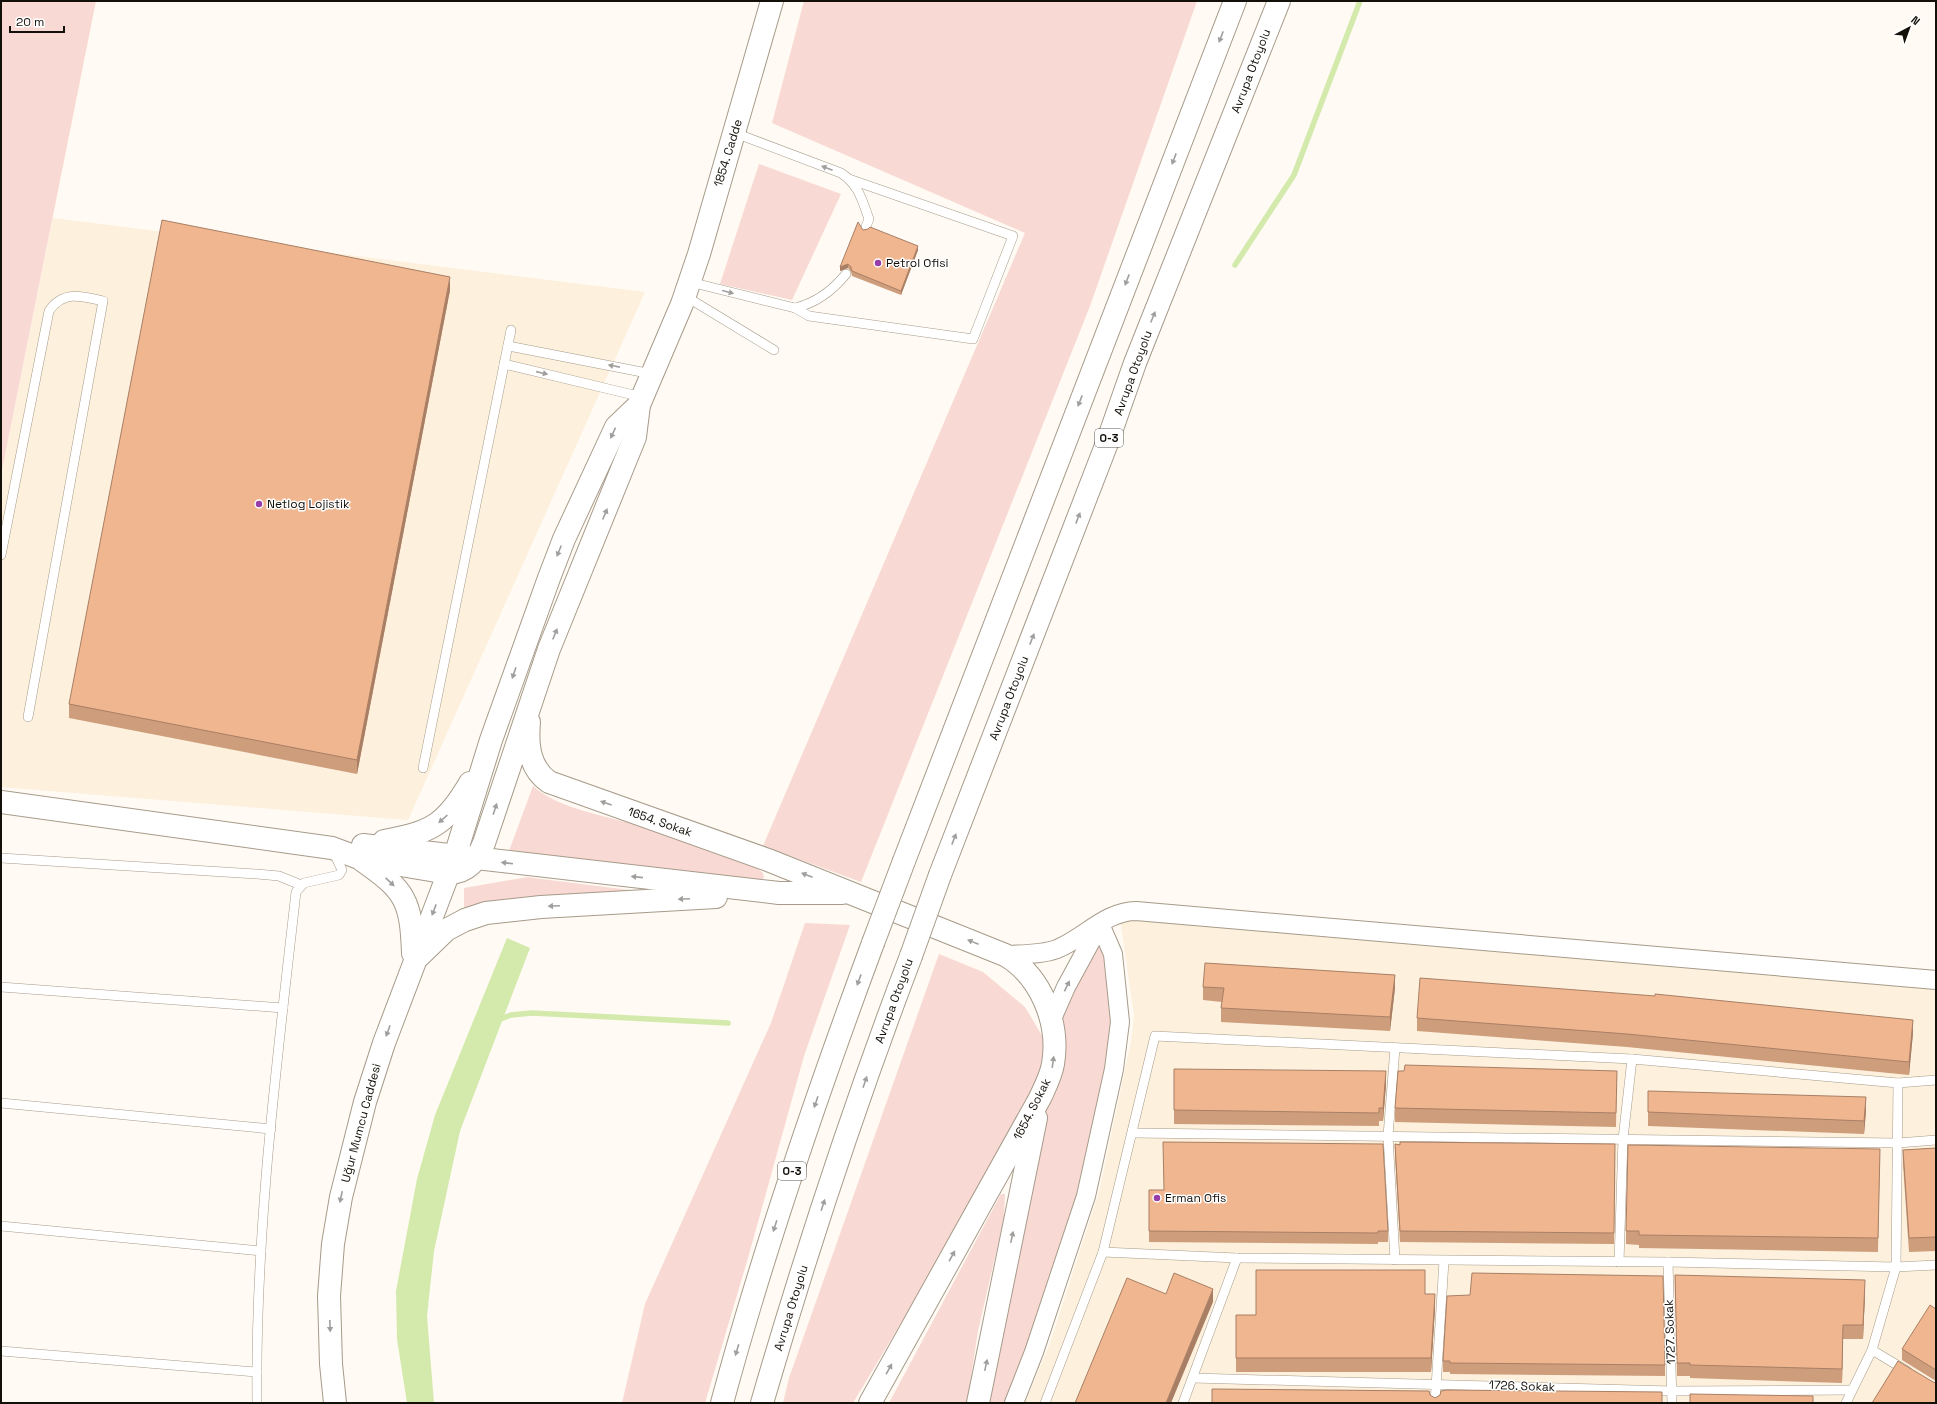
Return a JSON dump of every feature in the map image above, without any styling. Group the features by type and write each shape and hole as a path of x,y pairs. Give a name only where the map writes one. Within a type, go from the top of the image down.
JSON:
{"main road":[{"name":"1854. Cadde","path":"641,401 685,294 735,133 772,1"},
{"name":"O-3","path":"722,1403 763,1262 801,1144 873,943 1235,1"},
{"name":"Avrupa Otoyolu","path":"762,1403 818,1221 882,1033 940,875 1107,442 1136,362 1279,1"},
{"path":"476,859 484,843 549,649 635,437 641,401"},
{"path":"1,802 359,852 417,834 436,826 458,804 488,753 534,616 564,539 616,427 641,401"},
{"name":"1654. Sokak","path":"532,697 528,731 530,756 536,769 549,782 857,894 1005,955 1014,961 1035,982 1042,995 1051,1021 1054,1047 1053,1064 1040,1098 870,1403"},
{"name":"Uğur Mumcu Caddesi","path":"335,1403 331,1364 329,1296 333,1244 341,1197 365,1102 384,1043 413,962 451,865 488,753"},
{"path":"359,852 390,882 406,902 412,924 413,962"},
{"name":"1654. Sokak","path":"359,852 451,865 476,859 779,893 857,894"},
{"path":"413,962 446,930 465,920 486,913 541,907 779,893"},
{"path":"978,1403 1040,1098"}],"street":[{"path":"1005,955 1043,953 1055,950 1077,939 1118,913 1136,911 1936,980"},
{"path":"1051,1021 1066,987 1100,924"},
{"path":"1014,1403 1034,1352 1086,1196 1114,1069 1120,1022 1118,999 1113,954 1100,924"}],"lane":[{"path":"735,133 841,173 856,186 869,219 865,229"},
{"path":"685,294 795,308 809,316 973,339 1013,236 849,179"},
{"path":"795,308 802,306 835,288 846,274"},
{"path":"685,294 774,350"},
{"path":"1,556 49,311 58,301 72,295 103,301 28,717"},
{"path":"423,768 511,330"},
{"path":"508,346 652,374"},
{"path":"504,364 641,401"},
{"path":"257,1403 261,1251 271,1129 296,892 304,883 337,877 340,874 342,868 332,848"},
{"path":"1,858 271,875 292,880 301,885"},
{"path":"1,987 283,1008"},
{"path":"1045,1403 1103,1252 1155,1036 1632,1059 1898,1083 1936,1080"},
{"path":"1395,1048 1388,1136 1395,1260"},
{"path":"1619,1262 1623,1139 1632,1059"},
{"path":"1846,1403 1851,1390 1872,1350 1896,1267 1898,1083"},
{"path":"1,1104 271,1129"},
{"path":"1132,1133 1898,1143 1936,1140"},
{"path":"1,1226 261,1251"},
{"path":"1103,1252 1237,1258 1668,1262 1896,1267 1936,1265"},
{"path":"1184,1403 1237,1258"},
{"path":"1435,1403 1435,1384 1444,1261"},
{"name":"1727. Sokak","path":"1668,1262 1672,1403"},
{"path":"1872,1350 1917,1377"},
{"path":"1,1351 257,1372"},
{"name":"1726. Sokak","path":"1193,1378 1672,1391 1851,1390"}],"shaded area":[{"path":"1,1 96,1 1,475"},
{"path":"804,1 1197,1 1090,306 861,882 763,846 1025,233 772,123"},
{"path":"759,164 841,194 792,300 720,284"},
{"path":"53,218 645,292 408,820 1,787 1,475"},
{"path":"533,786 557,801 572,807 661,832 755,866 763,873 764,878 760,880 509,851"},
{"path":"528,877 654,893 479,904 464,908 464,888"},
{"path":"1118,904 1936,973 1936,1403 1025,1403 1050,1343 1099,1192 1131,1041 1134,1016"},
{"path":"805,923 850,925 804,1056 748,1258 705,1403 622,1403 645,1304 771,1023"},
{"path":"1100,924 1120,1022 1105,1117 1014,1403 978,1403 1052,1031"},
{"path":"507,938 530,948 460,1131 434,1251 427,1316 434,1403 407,1403 397,1339 396,1291 417,1179 435,1115"},
{"path":"939,954 983,972 1025,1007 1044,1039 1044,1063 1029,1100 983,1186 853,1403 783,1403 789,1378"},
{"path":"1001,1194 1005,1194 1004,1218 978,1331 967,1403 889,1403"}],"building":[{"name":"Netlog Lojistik","path":"162,220 450,277 357,760 69,704"},
{"path":"858,222 863,230 870,227 918,246 901,291 852,271 848,264 840,267"},
{"path":"1205,963 1395,975 1390,1017 1221,1008 1224,988 1203,987"},
{"path":"1420,978 1655,996 1655,994 1913,1020 1909,1062 1627,1034 1417,1018"},
{"path":"1405,1065 1617,1071 1616,1113 1395,1108 1398,1071 1404,1071"},
{"path":"1174,1069 1386,1071 1383,1108 1379,1108 1379,1113 1174,1110"},
{"path":"1648,1091 1866,1097 1864,1121 1648,1112"},
{"path":"1163,1142 1383,1144 1388,1231 1378,1231 1378,1233 1149,1231 1149,1190 1164,1190"},
{"path":"1400,1142 1615,1144 1614,1233 1400,1231 1395,1144 1400,1145"},
{"path":"1628,1145 1880,1149 1878,1238 1639,1235 1639,1231 1626,1231"},
{"path":"1936,1148 1936,1237 1909,1238 1903,1150"},
{"path":"1256,1270 1425,1270 1425,1294 1435,1294 1431,1358 1236,1358 1236,1315 1256,1315"},
{"path":"1174,1273 1213,1289 1166,1403 1075,1403 1127,1278 1166,1294"},
{"path":"1472,1273 1663,1276 1665,1365 1450,1363 1450,1361 1443,1361 1447,1296 1470,1295"},
{"path":"1675,1275 1865,1280 1863,1325 1843,1325 1842,1369 1690,1365 1690,1363 1677,1363"},
{"path":"1930,1305 1936,1309 1936,1370 1902,1349"},
{"path":"1898,1361 1936,1383 1936,1403 1872,1403"},
{"path":"1212,1389 1429,1391 1430,1395 1435,1398 1440,1395 1441,1391 1447,1390 1662,1392 1662,1403 1212,1403"},
{"path":"1690,1394 1813,1396 1813,1403 1690,1403"}],"waterway":[{"path":"1235,265 1294,175 1360,1"},
{"path":"498,1020 511,1015 532,1013 728,1023"}],"place":[{"name":"Petrol Ofisi","path":"878,263"},
{"name":"Netlog Lojistik","path":"259,504"},
{"name":"Erman Ofis","path":"1157,1198"}]}
